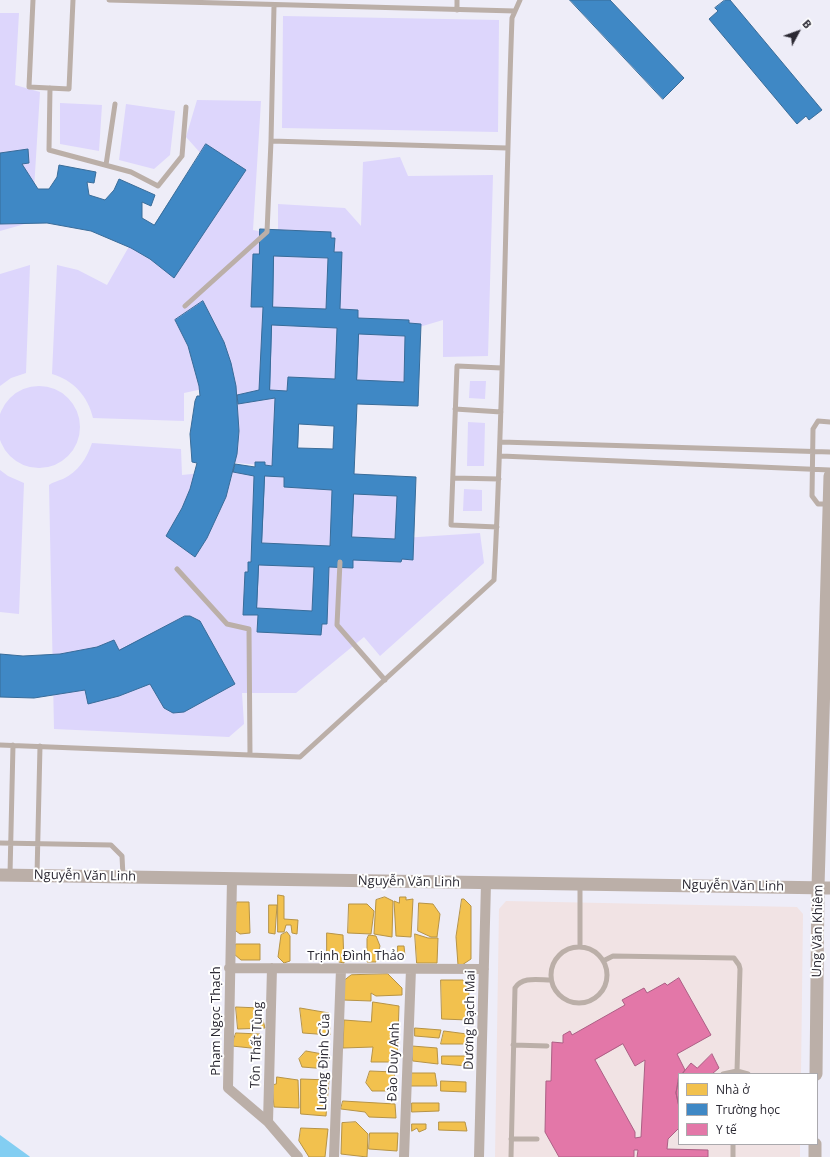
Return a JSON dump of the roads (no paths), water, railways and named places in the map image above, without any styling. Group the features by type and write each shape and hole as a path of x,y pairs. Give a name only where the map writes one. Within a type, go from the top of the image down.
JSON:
{"street":[{"name":"Ung Văn Khiêm","path":"816,1073 824,887 830,476"},
{"name":"Nguyễn Văn Linh","path":"5,875 824,887"},
{"name":"Phạm Ngọc Thạch","path":"232,879 229,968 228,1088 268,1122 298,1157"},
{"name":"Dương Bạch Mai","path":"479,1157 486,883"},
{"name":"Trịnh Đình Thảo","path":"229,968 484,969"},
{"name":"Tôn Thất Tùng","path":"268,1122 272,968"},
{"name":"Lương Định Của","path":"334,1157 341,969"},
{"name":"Đào Duy Anh","path":"404,1157 411,969"},
{"path":"815,1145 815,1157"}],"lane":[{"path":"33,0 29,87 69,89 73,0"},
{"path":"109,0 274,6 515,11"},
{"path":"456,10 457,0"},
{"path":"0,745 300,757 494,580 501,456 507,148 512,18 520,0"},
{"path":"185,306 267,232 274,6"},
{"path":"50,88 49,150 131,172 158,186 182,156 186,107"},
{"path":"106,165 115,104"},
{"path":"271,141 507,148"},
{"path":"497,527 451,525 457,366 502,368"},
{"path":"455,409 501,412"},
{"path":"829,504 818,504 812,496 812,429 818,421 830,422"},
{"path":"501,442 830,452"},
{"path":"501,456 830,470"},
{"path":"453,478 499,480"},
{"path":"340,562 337,625 384,680"},
{"path":"177,569 227,624 249,629 250,755"},
{"path":"5,875 11,844 14,745"},
{"path":"37,875 40,746"},
{"path":"0,844 111,845 122,856 123,877"},
{"path":"580,884 580,946"},
{"path":"580,946 593,951 604,961 607,970 605,984 597,996 589,1001 579,1003 570,1001 561,996 555,989 551,980 551,972 557,956 567,949 580,946"},
{"path":"604,961 613,956 734,958 740,969 737,1071"},
{"path":"510,1157 515,988 518,982 523,980 551,980"},
{"path":"513,1045 547,1046"},
{"path":"728,1073 737,1071 744,1073"},
{"path":"511,1139 537,1139"},
{"path":"733,1145 733,1157"}],"water":[{"path":"0,1135 29,1156 30,1157 0,1157"}]}
